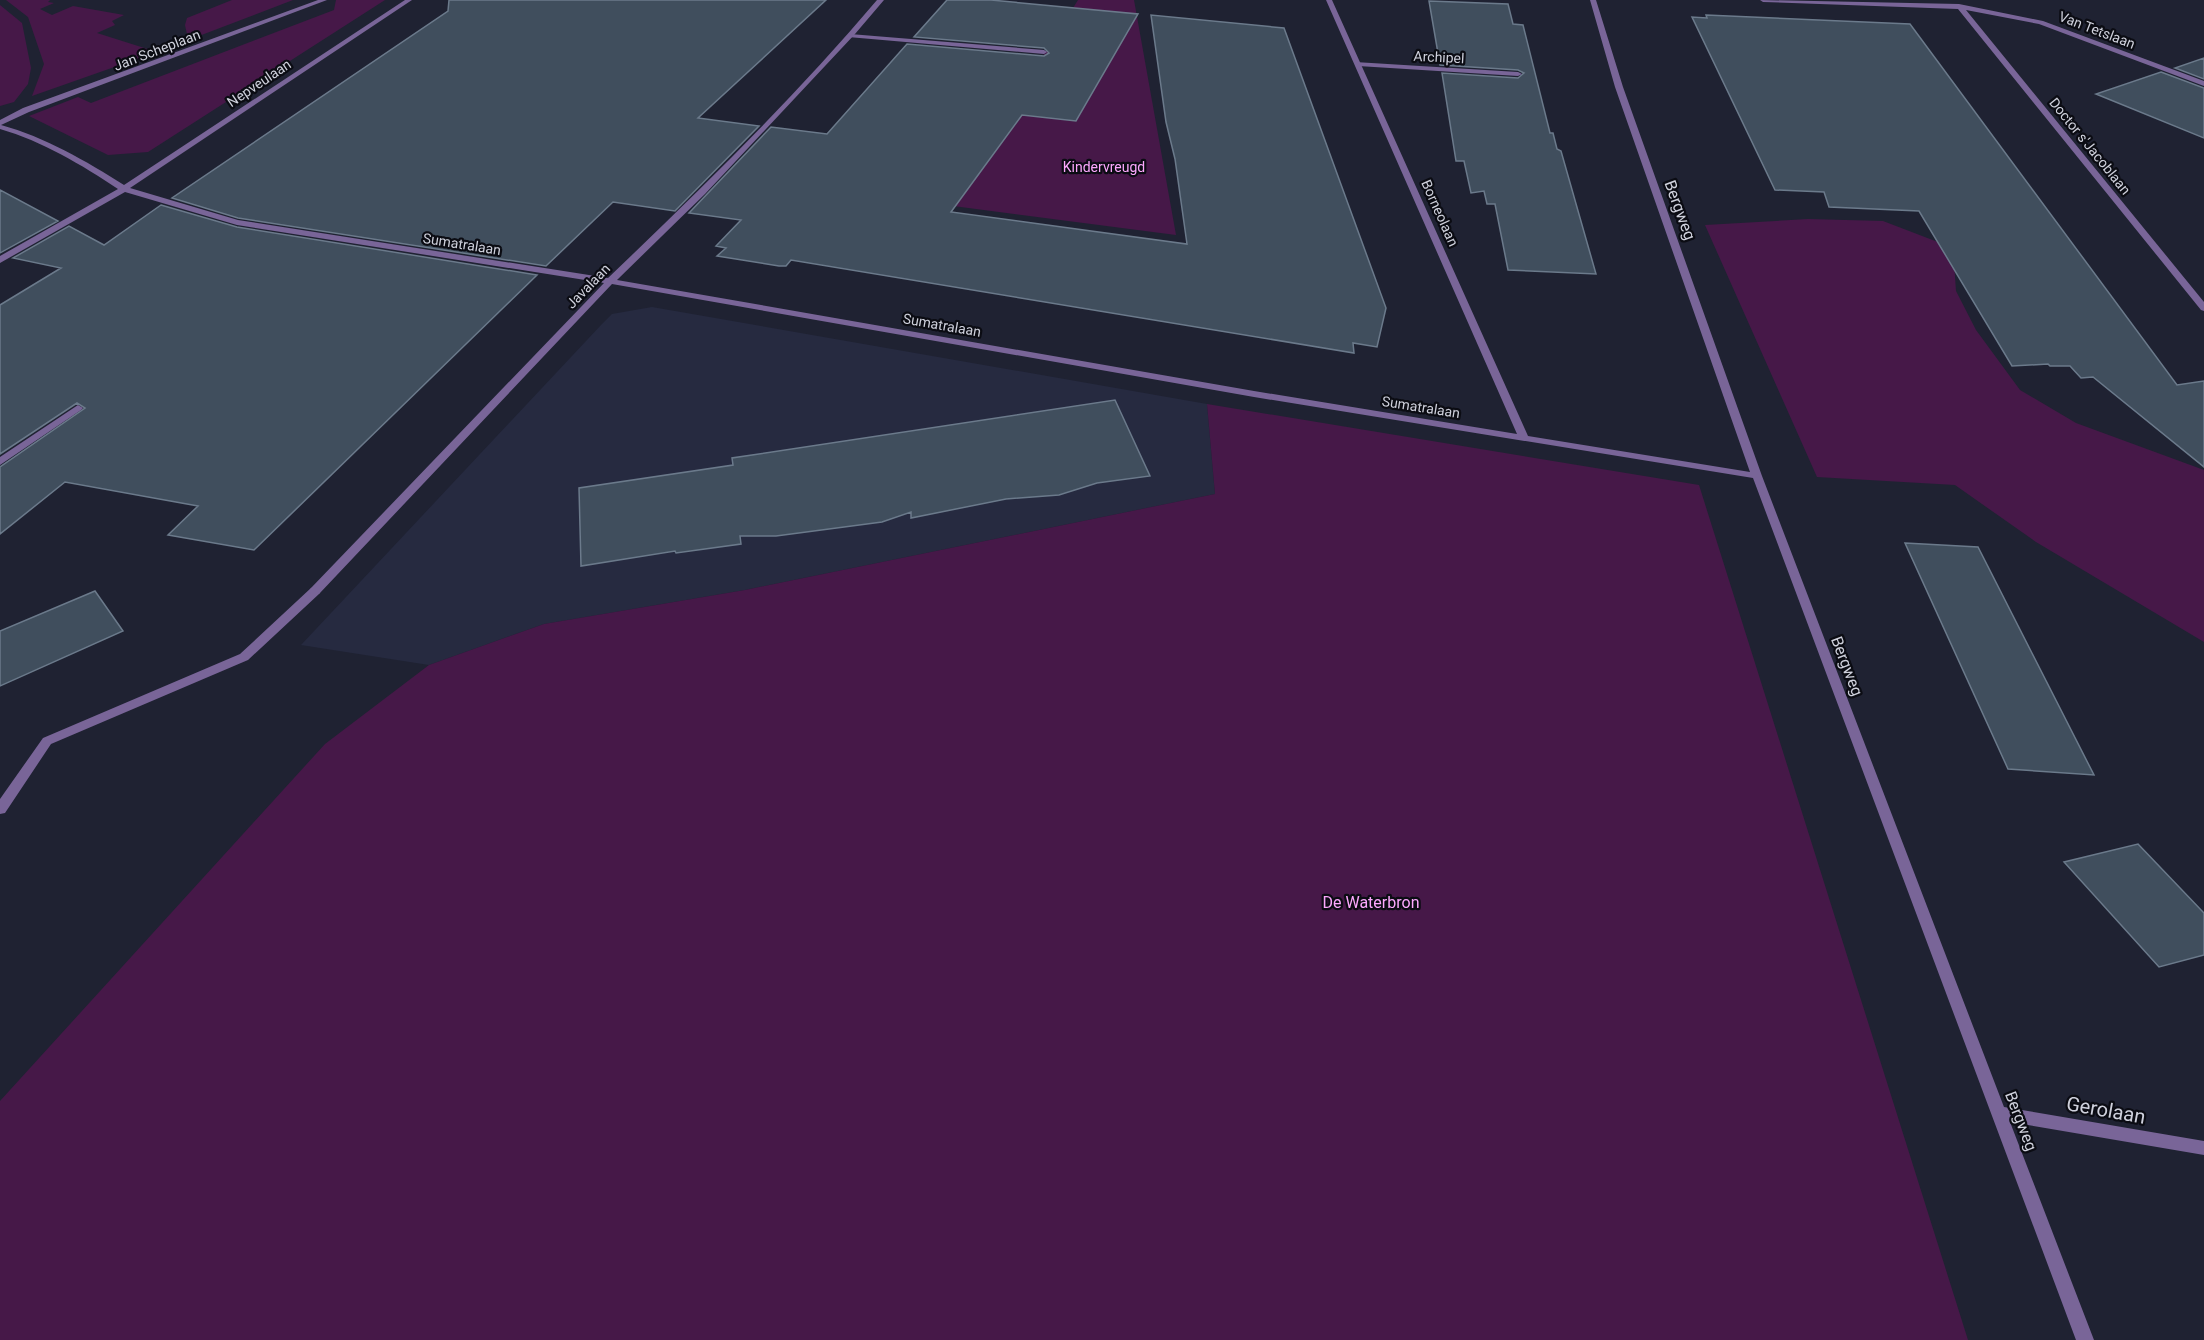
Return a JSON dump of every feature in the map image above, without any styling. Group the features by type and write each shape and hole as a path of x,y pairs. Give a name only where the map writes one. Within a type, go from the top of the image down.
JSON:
{"street":[{"name":"Jan Scheplaan","path":"0,125 26,110 324,0"},
{"name":"Nepveulaan","path":"0,260 124,189 409,0"},
{"name":"Javalaan","path":"0,809 47,741 244,657 315,591 610,281 702,192 850,36 881,0"},
{"name":"Borneolaan","path":"1329,0 1524,438"},
{"name":"Bergweg","path":"1593,0 1619,87 1757,476 2085,1340"},
{"name":"Van Tetslaan","path":"1763,0 1958,3 2041,22 2204,84"},
{"name":"Doctor s'Jacoblaan","path":"1958,3 2204,308"},
{"path":"850,36 1044,52"},
{"name":"Archipel","path":"1358,64 1518,74"},
{"path":"0,125 87,165 124,189"},
{"name":"Sumatralaan","path":"124,189 237,222 610,281 1242,392 1757,476"},
{"path":"0,462 78,408"},
{"name":"Gerolaan","path":"2000,1113 2204,1148"}],"shaded area":[{"path":"652,307 1207,404 1215,494 745,590 544,624 429,665 301,645 612,314"}],"green space":[{"path":"6,0 50,0 48,2 54,3 40,9 52,15 73,6 124,15 112,21 115,25 97,33 157,52 32,96 44,64 28,17"},
{"path":"232,0 293,0 188,39 185,25 187,18"},
{"path":"336,0 385,0 148,152 108,155 29,116 78,97 91,103 334,10"},
{"name":"Kindervreugd","path":"1078,0 1134,0 1176,235 938,204 1040,61"},
{"path":"0,5 22,23 31,68 28,84 14,102 0,106"},
{"path":"1808,219 1883,221 1943,244 1954,262 1956,291 1976,330 2020,390 2076,423 2204,470 2204,642 2036,542 1955,485 1817,477 1705,225"},
{"name":"De Waterbron","path":"1207,404 1699,485 1968,1340 0,1340 0,1101 325,744 429,665 544,624 745,590 1215,494"}],"building":[{"path":"449,0 826,0 698,118 759,126 675,211 613,202 546,266 238,218 172,198 448,11"},
{"path":"947,0 991,0 1138,14 1076,121 1022,115 951,212 1187,244 1151,15 1284,28 1386,308 1377,347 1353,343 1354,353 791,260 786,266 779,266 717,256 726,248 716,246 741,220 689,213 771,127 827,134 907,44 1044,56 1049,53 1044,48 914,37"},
{"path":"1429,1 1508,4 1513,24 1523,25 1550,133 1553,133 1557,149 1561,151 1596,274 1508,270 1495,204 1487,204 1484,191 1471,193 1464,161 1456,161 1442,73 1518,78 1524,73 1518,70 1440,65"},
{"path":"1706,15 1910,24 2177,385 2204,381 2204,467 2093,377 2081,378 2070,366 2050,366 2048,364 2012,366 1919,211 1829,207 1824,192 1775,190 1692,17 1707,18"},
{"path":"2204,58 2204,79 2175,68"},
{"path":"2161,72 2204,88 2204,138 2096,94"},
{"path":"0,190 58,221 0,253"},
{"path":"161,205 237,227 537,275 254,550 168,535 198,506 65,482 0,534 0,467 85,408 77,403 0,454 0,305 61,268 13,258 69,226 104,245"},
{"path":"1115,400 1150,476 1097,483 1059,495 1006,499 911,518 911,512 882,522 776,536 740,536 741,544 676,553 675,551 581,566 579,488 733,465 732,458"},
{"path":"1905,543 1978,547 2094,775 2008,769"},
{"path":"95,591 123,631 0,686 0,631"},
{"path":"2138,844 2204,913 2204,955 2159,967 2064,862"}]}
